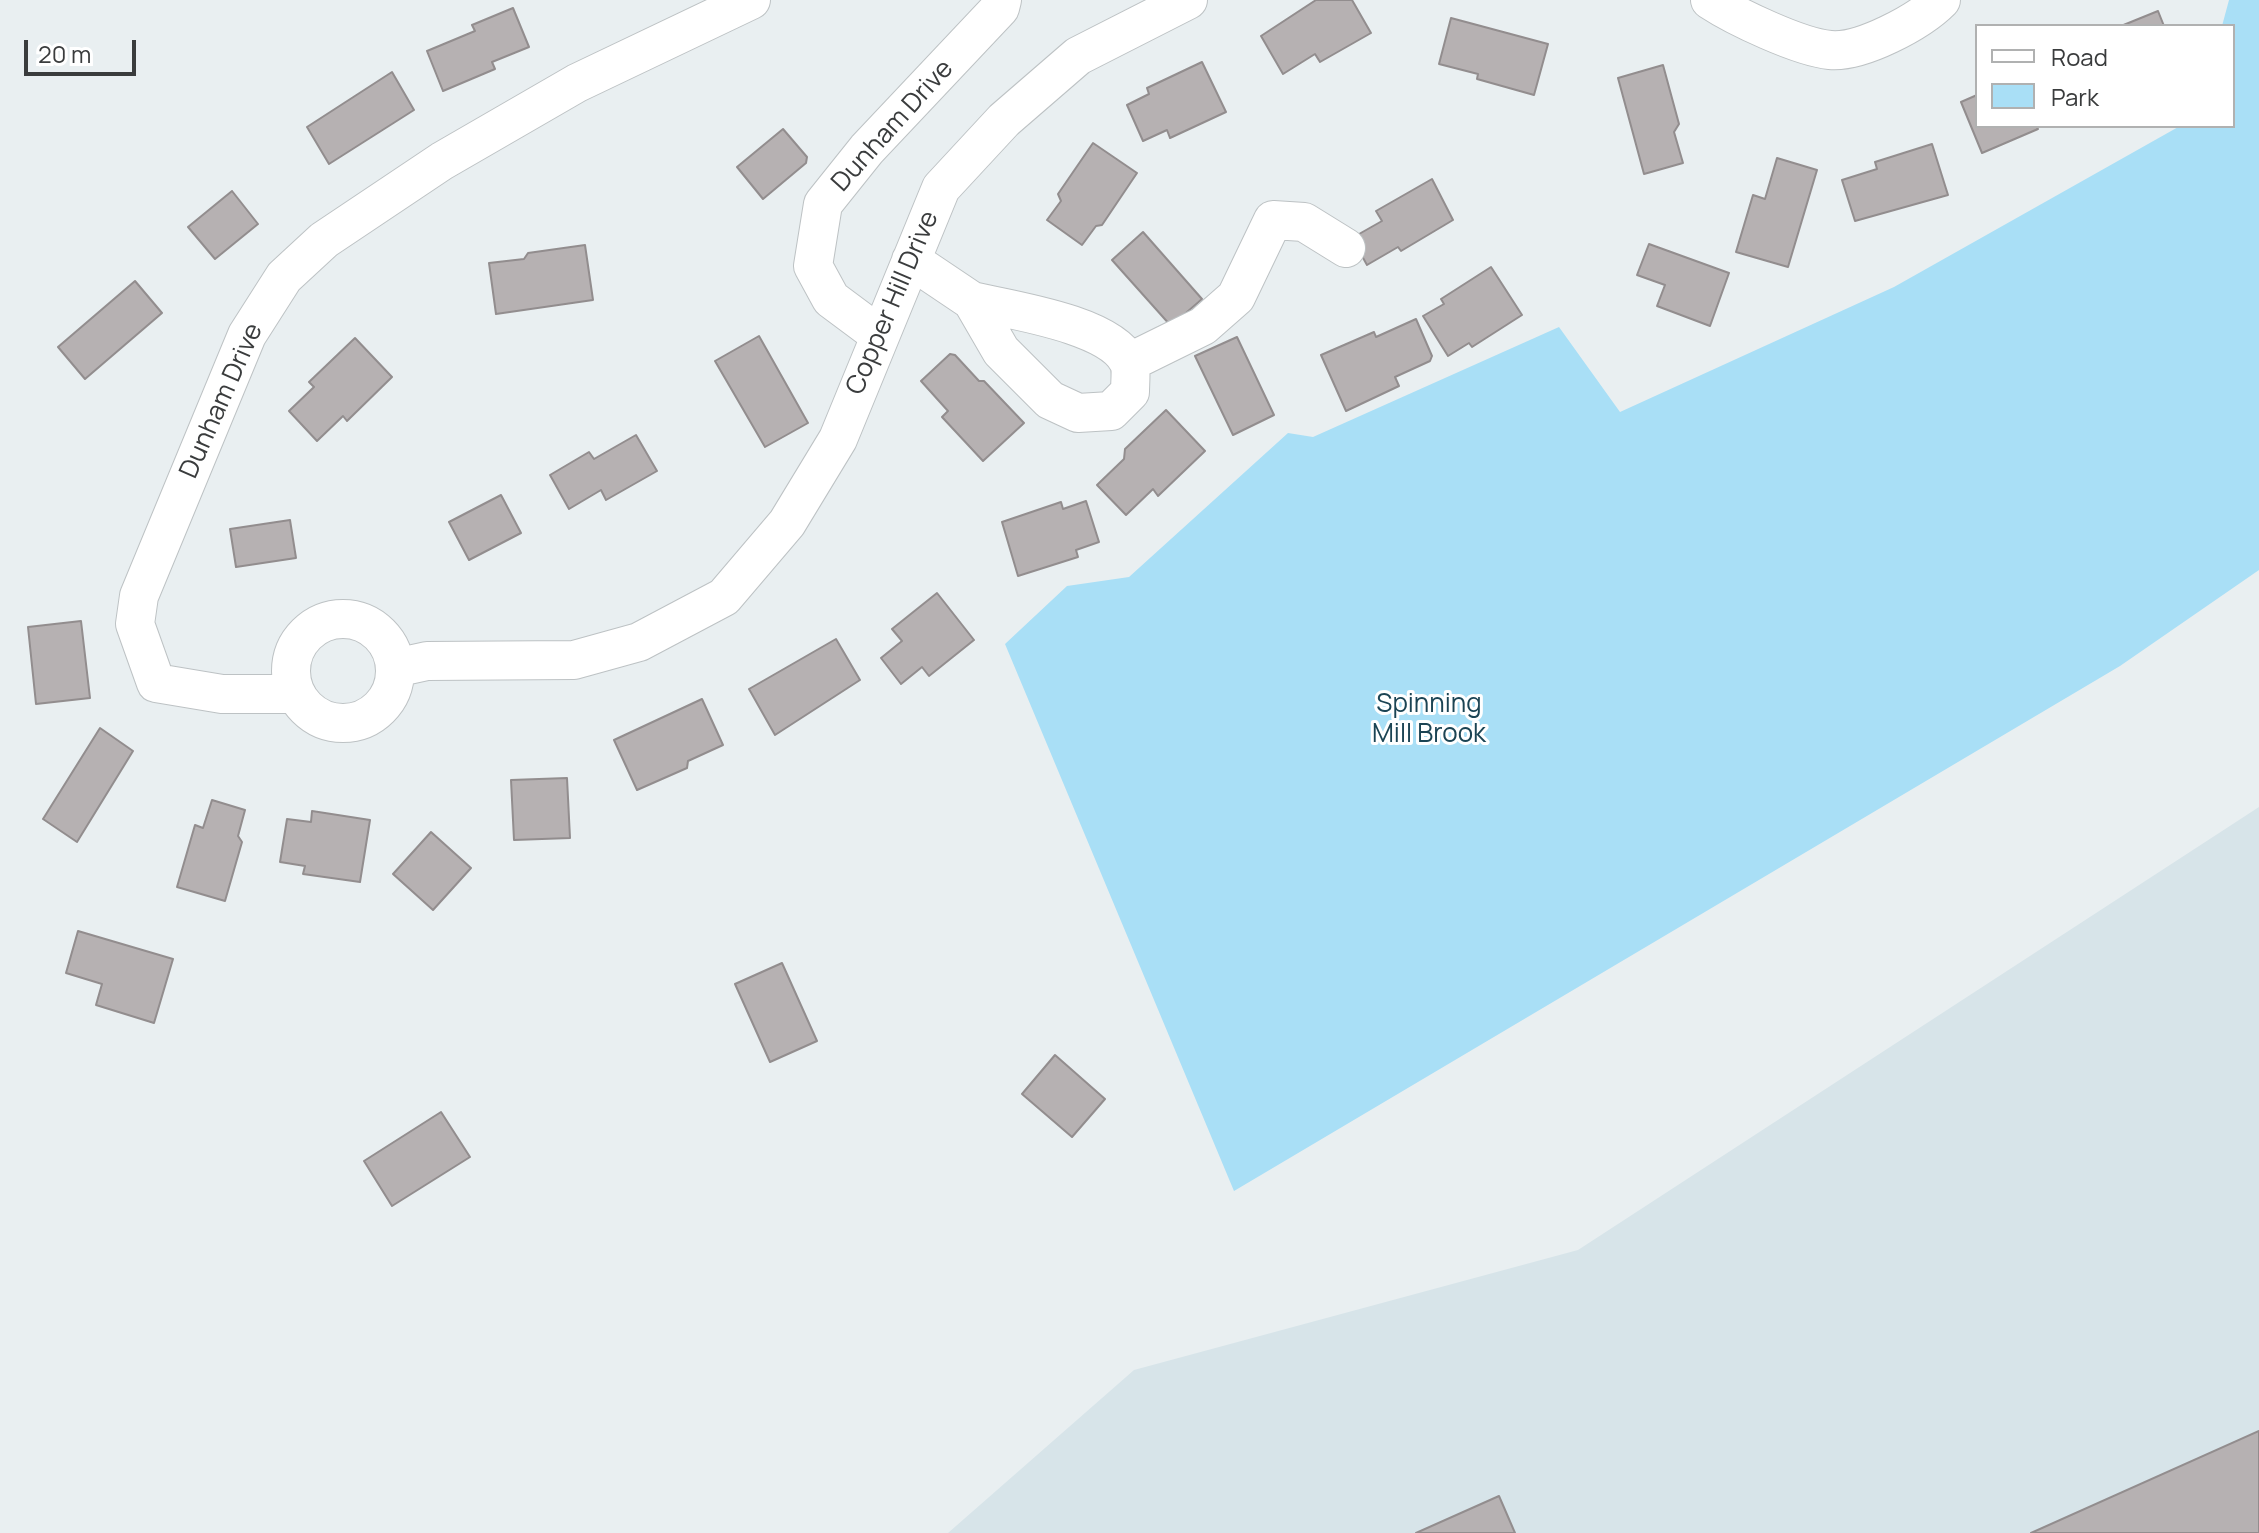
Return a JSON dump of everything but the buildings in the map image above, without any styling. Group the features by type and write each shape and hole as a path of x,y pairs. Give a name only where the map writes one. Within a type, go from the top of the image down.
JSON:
{"street":[{"name":"Dunham Drive","path":"296,694 222,694 156,683 135,624 139,596 247,335 284,277 324,240 442,161 577,83 751,0"},
{"name":"Dunham Drive","path":"878,334 831,299 813,266 823,204 867,149 1000,8 1002,0"},
{"name":"Copper Hill Drive","path":"395,668 427,661 574,660 639,642 724,597 787,523 838,439 878,334 941,188 1004,120 1078,56 1188,0"},
{"path":"1710,0 1741,20 1831,50 1883,39 1930,11 1941,0"},
{"path":"1130,362 1203,326 1236,297 1273,220 1304,222 1346,248"},
{"path":"911,260 972,301 1053,320 1113,342 1130,362 1130,392 1111,411 1078,413 1050,400 1001,351 972,301"},
{"path":"355,620 371,626 388,645 395,668 394,683 379,709 353,723 323,720 310,712 296,694 292,661 298,645 308,632 331,621 355,620"}],"shaded area":[{"path":"2259,807 2259,1533 948,1533 1134,1370 1578,1250"}],"green space":[{"name":"Spinning Mill Brook","path":"2229,0 2259,0 2259,570 2120,666 1234,1191 1005,644 1067,586 1129,577 1288,433 1313,437 1559,327 1620,412 1894,287 2176,128 2235,128 2235,24 2223,24"}]}
